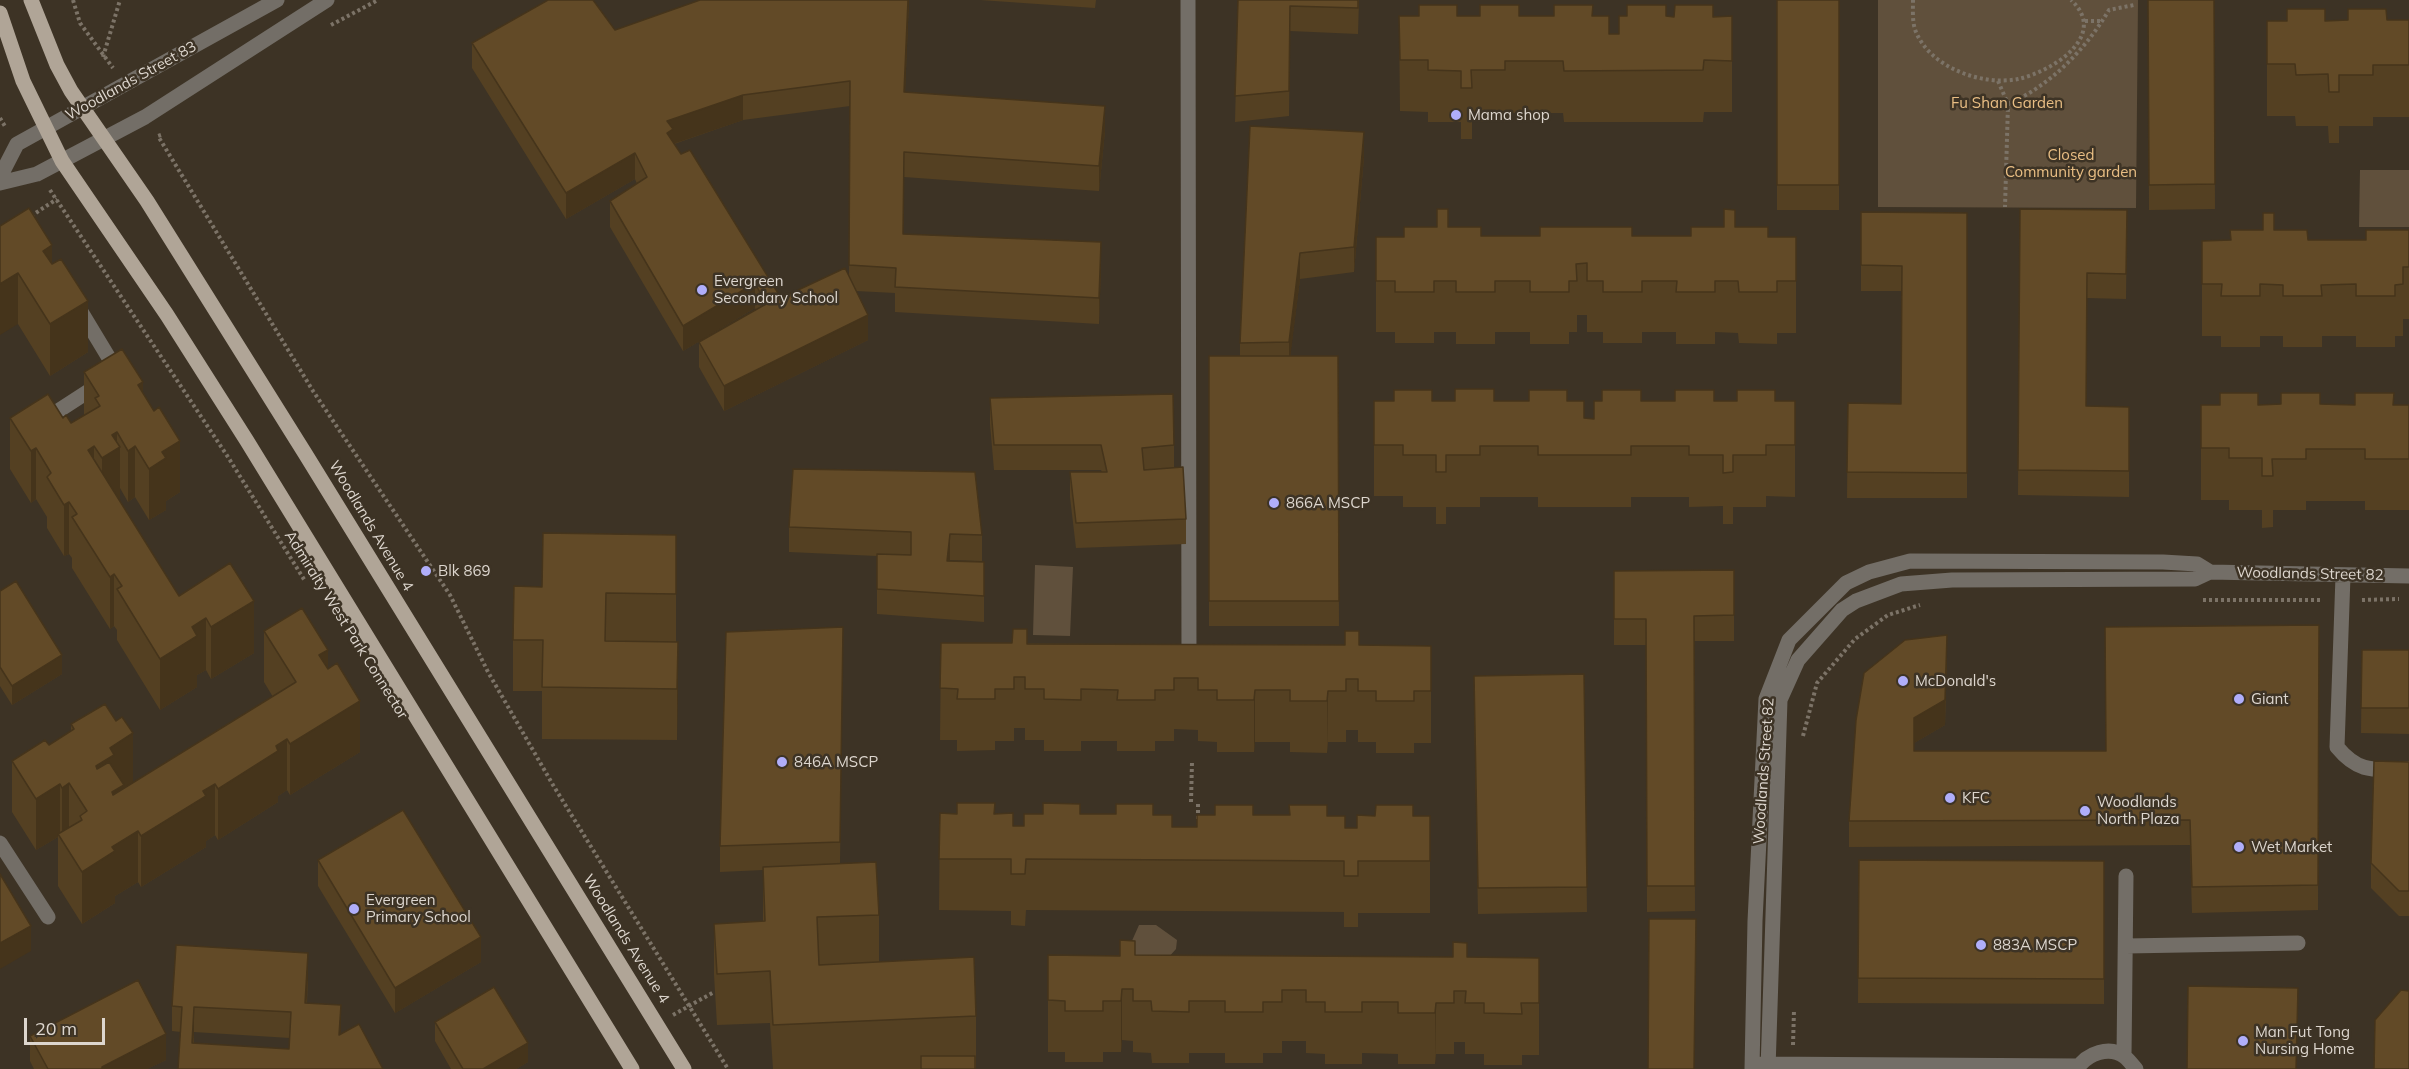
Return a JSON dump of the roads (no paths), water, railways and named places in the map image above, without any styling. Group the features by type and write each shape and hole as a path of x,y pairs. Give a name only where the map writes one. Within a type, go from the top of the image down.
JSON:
{"main road":[{"name":"Woodlands Avenue 4","path":"31,0 57,65 83,108 147,201 306,455 684,1069"},
{"path":"0,13 23,81 62,161 167,315 247,441 632,1069"}],"street":[{"name":"Woodlands Street 83","path":"0,177 17,144 277,0"},
{"path":"0,183 37,174 145,117 327,0"},
{"path":"1188,0 1189,672"},
{"path":"32,428 115,374 116,368 73,297"},
{"name":"Woodlands Street 82","path":"1752,1067 1755,921 1766,699 1789,640 1846,583 1869,572 1910,561 2163,562 2197,564 2211,572"},
{"name":"Woodlands Street 82","path":"1768,1066 1779,700 1798,660 1842,610 1856,601 1901,584 1952,580 2195,579 2211,572 2409,576"},
{"path":"2343,576 2337,747 2348,761 2364,769 2409,769"},
{"path":"0,843 48,917"},
{"path":"2124,1056 2126,876"},
{"path":"1755,921 1773,922"},
{"path":"2126,946 2298,943"},
{"path":"1752,1067 1795,1063 2078,1068 2091,1055 2108,1051 2124,1056 2136,1069"}],"place":[{"name":"Mama shop","path":"1456,115"},
{"name":"Evergreen Secondary School","path":"702,290"},
{"name":"866A MSCP","path":"1274,503"},
{"name":"Blk 869","path":"426,571"},
{"name":"McDonald's","path":"1903,681"},
{"name":"Giant","path":"2239,699"},
{"name":"846A MSCP","path":"782,762"},
{"name":"KFC","path":"1950,798"},
{"name":"Woodlands North Plaza","path":"2085,811"},
{"name":"Wet Market","path":"2239,847"},
{"name":"Evergreen Primary School","path":"354,909"},
{"name":"883A MSCP","path":"1981,945"},
{"name":"Man Fut Tong Nursing Home","path":"2243,1041"}],"park label":[{"name":"Fu Shan Garden","path":"2007,103"},
{"name":"Closed Community garden","path":"2071,164"}]}
